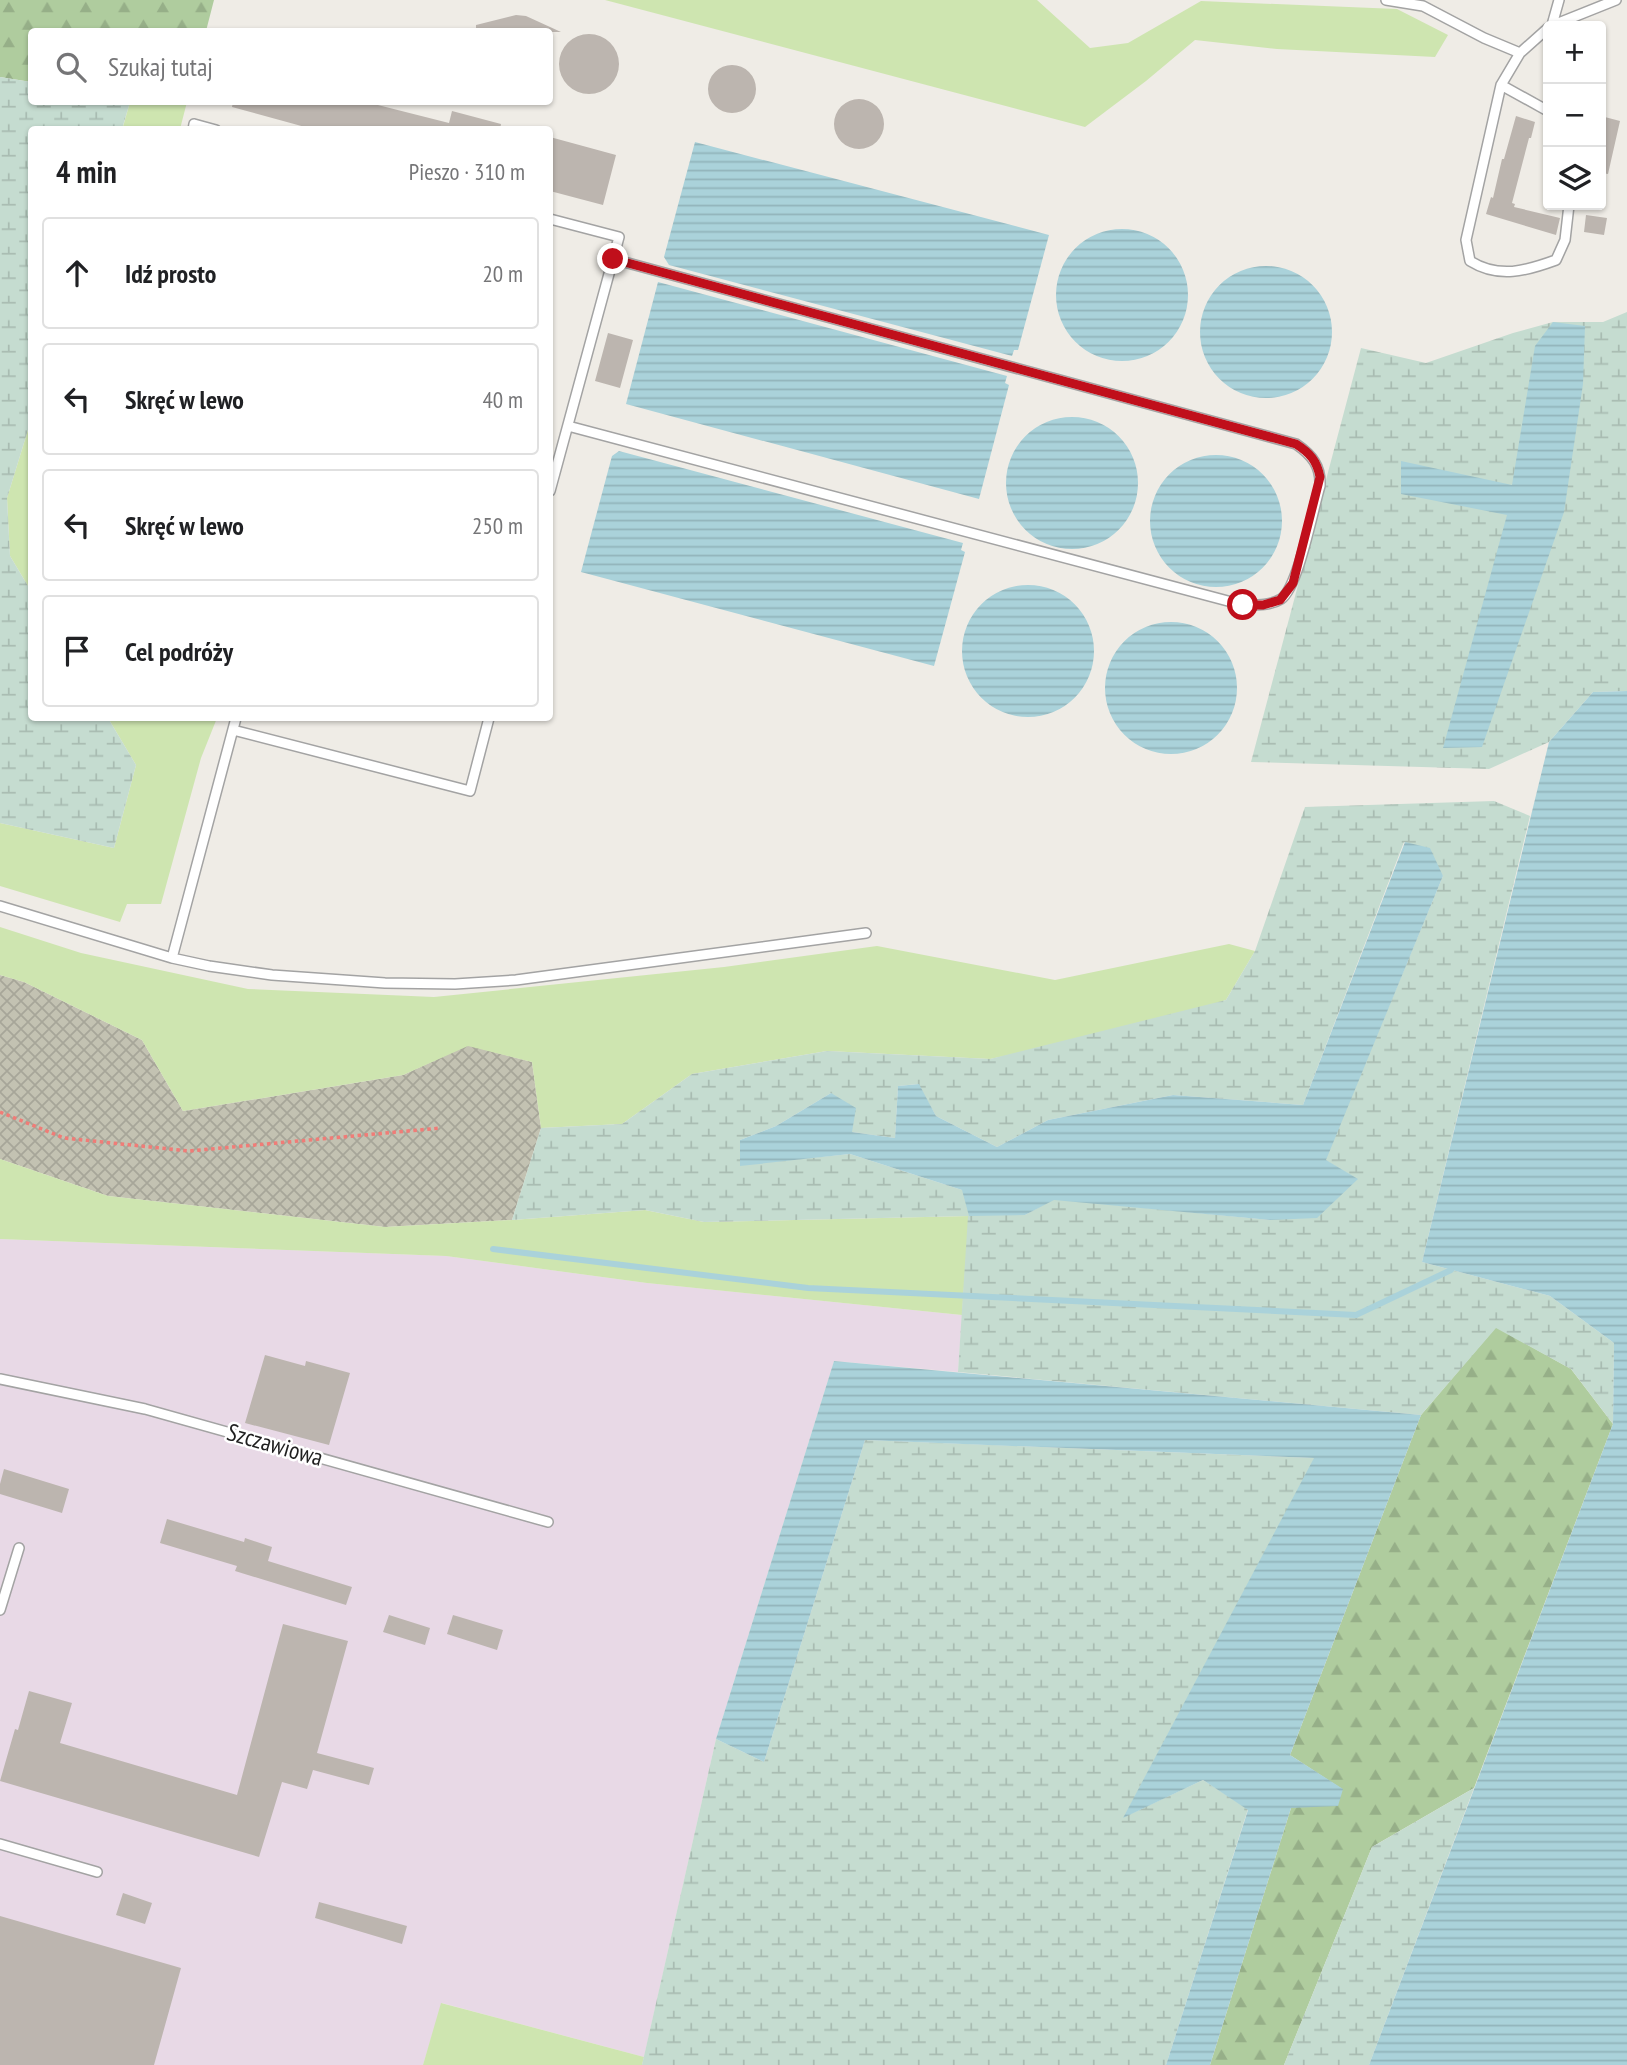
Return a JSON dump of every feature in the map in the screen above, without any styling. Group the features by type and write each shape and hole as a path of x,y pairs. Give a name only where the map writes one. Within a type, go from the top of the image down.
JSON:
{"lane":[{"path":"1386,0 1423,6 1484,38 1520,53"},
{"path":"1552,21 1559,0"},
{"path":"1563,21 1616,0"},
{"path":"1543,32 1520,53 1501,85 1466,240 1470,261 1481,268 1502,272 1529,270 1556,260 1565,240 1568,210"},
{"path":"1501,85 1543,108"},
{"path":"553,220 619,237 553,481"},
{"path":"568,426 1243,605 1263,605 1280,600 1293,583 1297,571 1320,477 1318,464 1308,452 1296,444 613,259"},
{"path":"172,958 235,721"},
{"path":"233,730 470,791 488,721"},
{"path":"0,906 172,958 234,971 385,983 455,984 516,980 866,933"},
{"name":"Szczawiowa","path":"0,1378 145,1409 548,1522"},
{"path":"0,1610 19,1548"},
{"path":"0,1844 97,1872"}],"path":[{"path":"0,1112 64,1138 189,1151 441,1128"}],"shaded area":[{"path":"0,975 24,982 142,1040 183,1111 403,1075 468,1045 532,1062 541,1128 512,1220 385,1227 108,1196 0,1159"},
{"path":"0,1239 446,1256 647,1283 962,1315 958,1372 834,1361 716,1739 644,2057 442,2003 423,2065 0,2065"}],"green space":[{"path":"0,0 214,0 207,28 28,28 28,82 0,77"},
{"path":"605,0 1037,0 1090,48 1128,43 1201,1 1397,9 1448,35 1435,57 1277,49 1195,40 1085,127"},
{"path":"0,77 28,82 28,105 129,105 123,126 28,126 28,430 7,498 10,556 28,586 28,721 110,721 136,765 114,848 0,823"},
{"path":"129,105 186,105 181,126 123,126"},
{"path":"1627,312 1627,691 1593,692 1549,742 1489,769 1251,762 1361,348 1426,363 1553,322 1603,322"},
{"path":"28,430 28,586 10,556 7,498"},
{"path":"110,721 216,721 201,758 161,904 127,904 120,922 0,886 0,823 114,848 136,765"},
{"path":"1494,801 1530,816 1422,1262 1550,1296 1614,1343 1613,1424 1571,1369 1496,1328 1421,1415 958,1372 968,1216 704,1222 645,1210 512,1220 541,1128 622,1124 692,1074 827,1051 990,1059 1226,1000 1255,951 1305,807","holes":["1404,842 1443,876 1325,1160 1357,1179 1270,1220 1054,1199 1025,1215 962,1190 850,1154 740,1165 740,1140 776,1126 831,1093 852,1132 895,1138 898,1086 918,1084 936,1116 997,1147 1048,1120 1173,1095 1303,1105"]},
{"path":"0,927 81,953 248,989 434,997 724,967 877,946 1055,980 1229,944 1255,951 1226,1000 1136,1029 990,1059 827,1051 692,1074 622,1124 541,1128 532,1062 468,1046 403,1075 183,1111 142,1040 24,982 0,975"},
{"path":"0,1159 108,1196 385,1227 645,1210 704,1222 969,1216 962,1315 647,1283 446,1256 0,1239"},
{"path":"1496,1327 1571,1369 1613,1424 1474,1788 1372,1847 1284,2065 1210,2065 1291,1808 1342,1789 1290,1755 1421,1415"},
{"path":"865,1440 1315,1458 1124,1817 1203,1780 1248,1809 1166,2065 642,2065 716,1739 764,1762"},
{"path":"1474,1788 1369,2065 1284,2065 1372,1847"},
{"path":"441,2003 644,2057 642,2065 423,2065"}],"water":[{"path":"695,142 1049,235 1018,350 1014,350 1012,356 669,265 664,257"},
{"path":"1122,229 1147,234 1169,248 1183,270 1188,295 1183,320 1169,342 1147,356 1122,361 1097,356 1075,342 1061,320 1056,295 1061,270 1075,248 1097,234"},
{"path":"1266,266 1291,271 1313,285 1327,307 1332,332 1327,357 1313,379 1291,393 1266,398 1241,393 1219,379 1205,357 1200,332 1205,307 1219,285 1241,271"},
{"path":"658,282 1007,376 1005,383 1009,385 979,499 626,404"},
{"path":"1553,322 1585,326 1583,384 1564,512 1482,747 1443,748 1507,515 1401,494 1401,461 1512,485 1535,346"},
{"path":"1072,417 1097,422 1119,436 1133,458 1138,483 1133,508 1119,530 1097,544 1072,549 1047,544 1025,530 1011,508 1006,483 1011,458 1025,436 1047,422"},
{"path":"619,451 963,543 961,550 965,552 934,666 581,572 612,456"},
{"path":"1216,455 1241,460 1263,474 1277,496 1282,521 1277,546 1263,568 1241,582 1216,587 1191,582 1169,568 1155,546 1150,521 1155,496 1169,474 1191,460"},
{"path":"1028,585 1053,590 1075,604 1089,626 1094,651 1089,676 1075,698 1053,712 1028,717 1003,712 981,698 967,676 962,651 967,626 981,604 1003,590"},
{"path":"1171,622 1196,627 1218,641 1232,663 1237,688 1232,713 1218,735 1196,749 1171,754 1146,749 1124,735 1110,713 1105,688 1110,663 1124,641 1146,627"},
{"path":"1627,691 1627,2065 1369,2065 1613,1424 1614,1343 1550,1296 1422,1262 1549,742 1593,692"},
{"path":"1405,842 1430,848 1443,876 1326,1160 1358,1179 1317,1218 1270,1220 1054,1200 1025,1215 969,1216 962,1190 850,1154 740,1166 740,1140 776,1126 831,1093 856,1108 852,1132 895,1138 898,1086 919,1084 936,1116 997,1147 1048,1120 1173,1095 1303,1105"},
{"path":"834,1361 1421,1415 1290,1755 1343,1789 1338,1806 1291,1808 1210,2065 1166,2065 1248,1810 1203,1780 1123,1818 1314,1458 865,1440 764,1762 716,1739"}],"building":[{"path":"516,15 526,16 552,28 476,28 476,25"},
{"path":"589,34 610,43 619,64 610,85 589,94 568,85 559,64 568,43"},
{"path":"732,65 749,72 756,89 749,106 732,113 715,106 708,89 715,72"},
{"path":"859,99 876,107 884,124 876,141 859,149 842,141 834,124 842,107"},
{"path":"378,105 449,123 452,111 501,124 301,126 232,107"},
{"path":"1516,116 1535,122 1512,203 1515,204 1514,207 1560,218 1556,235 1486,214"},
{"path":"1606,117 1620,121 1606,174"},
{"path":"553,138 616,155 603,205 553,192"},
{"path":"1586,215 1607,218 1604,235 1584,232"},
{"path":"608,333 633,340 620,388 595,381"},
{"path":"265,1355 305,1366 306,1361 350,1373 329,1445 245,1423"},
{"path":"4,1469 69,1489 62,1513 0,1494"},
{"path":"167,1519 244,1542 245,1538 272,1547 268,1561 352,1587 346,1605 235,1571 237,1566 160,1543"},
{"path":"389,1615 430,1628 425,1645 383,1632"},
{"path":"453,1615 503,1630 497,1650 447,1634"},
{"path":"283,1624 348,1641 317,1753 374,1768 369,1785 313,1770 307,1789 282,1782 259,1857 0,1781 29,1691 72,1703 60,1743 237,1795"},
{"path":"123,1893 152,1903 145,1924 116,1915"},
{"path":"319,1902 407,1926 402,1944 315,1918"},
{"path":"0,1916 181,1968 154,2065 0,2065"}],"waterway":[{"path":"493,1249 808,1288 1356,1315 1451,1270"}],"route":[{"path":"613,259 1296,444 1308,452 1318,464 1320,486 1293,583 1280,600 1263,605 1243,605"}]}
